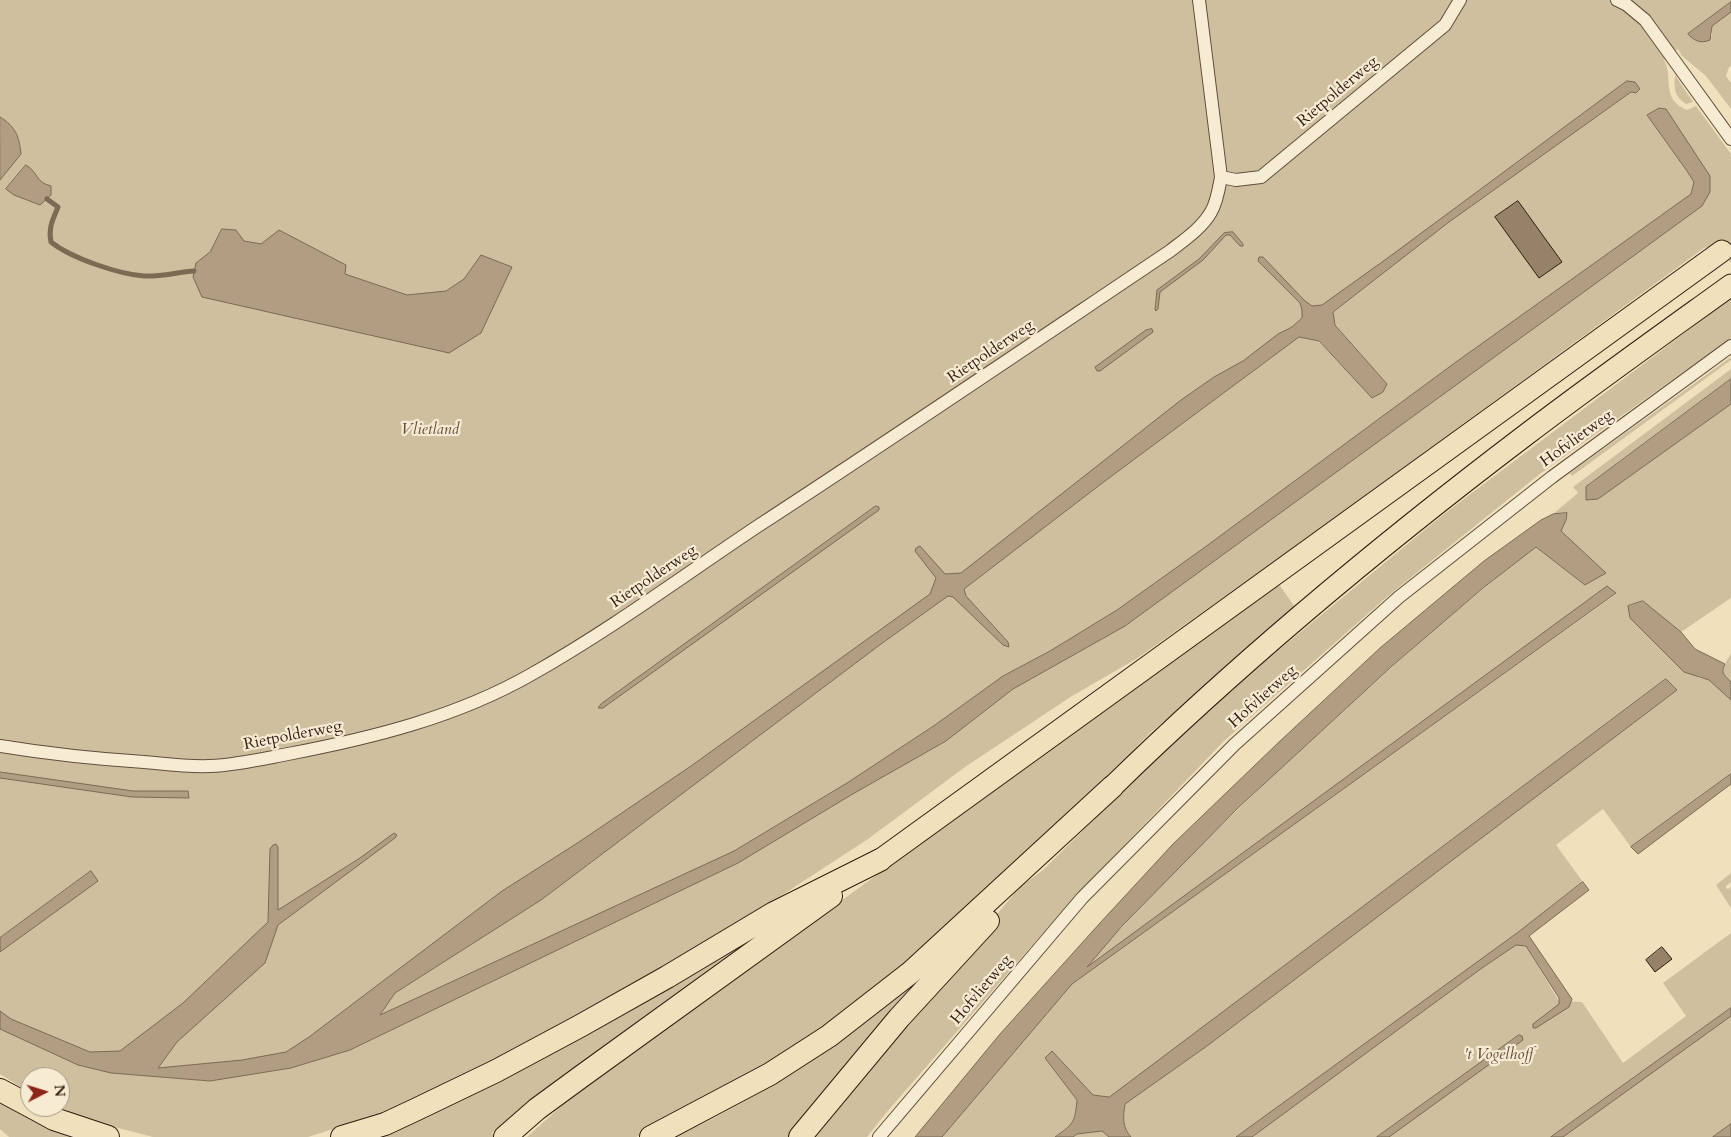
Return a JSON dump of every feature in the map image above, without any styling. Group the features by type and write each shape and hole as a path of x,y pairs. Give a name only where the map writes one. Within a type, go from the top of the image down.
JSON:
{"highway":[{"path":"504,1137 537,1109 582,1076 1722,251"},
{"path":"651,1137 770,1074 829,1036 910,973 1232,675 1323,596 1527,434 1731,284"},
{"path":"800,1137 899,1018 1112,787"},
{"path":"342,1137 385,1124 458,1090 580,1026 774,913 880,860"},
{"path":"0,1090 20,1101"},
{"path":"50,1117 108,1137"}],"street":[{"name":"Rietpolderweg","path":"0,746 73,757 208,766 241,763 332,746 449,714 480,701 531,675 630,614 1170,251 1185,240 1212,212 1221,177 1199,0"},
{"name":"Rietpolderweg","path":"1221,177 1236,180 1261,177 1445,25 1460,0"},
{"path":"1617,0 1645,20 1729,136"},
{"name":"Hofvlietweg","path":"879,1137 1082,898 1235,744 1399,597 1552,477 1731,346"}],"green space":[{"name":"Vlietland","path":"0,0 1731,0 1731,9 1692,39 1712,36 1712,26 1731,12 1731,66 1726,76 1731,83 1731,109 1706,76 1682,56 1678,49 1664,60 1667,67 1670,94 1673,100 1687,110 1696,106 1731,154 1731,263 1717,248 1704,248 1278,559 1136,659 1072,696 965,767 868,839 721,935 494,1066 377,1115 308,1137 153,1137 91,1121 70,1112 70,1067 20,1067 20,1087 0,1074 0,1029 111,1073 210,1081 291,1068 350,1050 738,863 946,741 1013,689 1125,626 1702,206 1710,191 1659,108 1647,115 1694,182 1691,194 1456,362 1117,610 1050,651 1003,676 935,725 847,783 734,851 380,1016 395,993 541,900 881,644 948,596 953,597 1008,642 966,596 964,589 1105,481 1299,337 1318,341 1372,398 1387,384 1335,324 1333,312 1449,222 1631,92 1636,93 1640,90 1635,82 309,1052 212,1071 155,1071 91,1060 0,1021"},
{"path":"1675,75 1693,102 1686,104 1677,95"},
{"path":"1731,298 1731,338 1541,473 1389,595 1224,741 1068,904 867,1137 810,1137 826,1115 1020,887 1043,870 1201,714 1444,514"},
{"path":"1731,357 1731,360 1572,476 1570,473"},
{"path":"1731,369 1731,379 1586,487 1598,499 1731,404 1731,598 1681,632 1643,601 1628,606 1699,678 1709,680 1731,700 1731,774 1631,847 1603,809 1556,845 1583,882 1517,933 1236,1137 1131,1137 1124,1122 1125,1104 1207,1046 1677,690 1666,679 1109,1097 1093,1095 1052,1051 1045,1058 1077,1100 1072,1122 1055,1137 942,1137 1072,984 1616,594 1606,587 1085,969 1167,880 1282,767 1422,641 1536,547 1585,585 1606,573 1560,531 1566,520 1567,513 1553,514 1578,493 1573,487"},
{"path":"1278,583 1295,607 1150,733 961,922 811,1040 715,1099 636,1137 527,1137 567,1101"},
{"path":"1731,653 1731,682 1723,671 1724,665"},
{"path":"1731,873 1731,882 1726,888 1731,887 1731,908 1716,885"},
{"path":"776,925 492,1133 495,1137 366,1137"},
{"name":"'t Vogelhoff","path":"1731,933 1731,1137 1252,1137 1516,945 1526,946 1559,1001 1582,1002 1623,1063 1686,1016 1663,983"},
{"path":"941,962 792,1137 676,1137 724,1113 819,1056"},
{"path":"0,1097 20,1107 20,1117 42,1117 84,1137 9,1137 0,1129"},
{"path":"1102,1131 1109,1137 1073,1137 1077,1134"}],"shaded area":[{"path":"1731,2 1731,12 1712,26 1710,40 1698,41 1688,34"},
{"path":"1627,81 1635,82 1640,89 1636,93 1631,92 1449,222 1333,312 1335,325 1387,384 1383,392 1372,398 1319,341 1299,337 1105,481 964,589 966,596 1008,642 1009,647 1003,645 953,597 948,596 881,644 541,900 395,993 380,1015 734,851 847,783 935,725 1003,676 1050,651 1117,610 1456,362 1691,194 1694,182 1647,115 1659,108 1666,109 1710,176 1710,192 1702,206 1125,626 1013,689 946,741 738,863 350,1050 291,1068 210,1081 111,1073 78,1065 0,1029 0,1011 11,1019 90,1052 120,1051 183,1003 268,922 270,849 273,845 276,844 278,847 278,910 360,858 394,833 397,835 395,838 278,925 265,963 177,1042 158,1068 242,1060 286,1052 309,1037 502,891 579,842 691,766 930,594 936,578 915,551 916,548 920,546 945,574 961,573 1181,400 1214,377 1243,361 1278,334 1292,327 1302,318 1300,303 1258,261 1259,257 1263,257 1304,300 1312,306 1322,305"},
{"path":"0,117 10,124 16,132 21,154 0,180"},
{"path":"26,165 39,180 51,186 51,195 40,205 14,195 6,189"},
{"path":"222,229 236,230 244,241 261,244 279,230 346,265 345,274 407,295 446,291 464,279 481,255 512,267 481,333 449,353 202,297 193,277 196,263 210,252"},
{"path":"1233,232 1243,246 1240,246 1230,235 1226,235 1203,260 1160,292 1158,309 1156,311 1157,290 1199,259 1224,233"},
{"path":"1152,329 1153,332 1100,371 1097,371 1095,367 1146,330"},
{"path":"1731,379 1731,404 1598,499 1586,500 1586,487"},
{"path":"876,506 879,507 879,510 603,708 598,708 601,704"},
{"path":"1567,513 1561,531 1606,573 1585,585 1536,547 1483,588 1391,667 1238,808 1123,925 1087,967 1607,586 1616,593 1072,984 942,1137 915,1137 1000,1034 1100,923 1173,844 1279,742 1380,648 1484,561 1541,520 1553,514"},
{"path":"1643,601 1681,632 1695,649 1725,664 1723,672 1731,682 1731,700 1709,680 1684,672 1630,618 1628,606"},
{"path":"1666,679 1677,690 1207,1046 1125,1104 1124,1122 1131,1137 1109,1137 1102,1131 1077,1134 1073,1137 1055,1137 1072,1122 1077,1100 1045,1058 1052,1051 1093,1095 1109,1097"},
{"path":"0,772 133,791 188,791 189,798 132,797 0,778"},
{"path":"1731,774 1731,784 1638,854 1631,847"},
{"path":"91,871 98,881 0,952 0,938"},
{"path":"1583,882 1589,890 1529,936 1572,999 1569,1007 1536,1028 1533,1028 1533,1024 1559,1004 1559,998 1526,946 1516,945 1252,1137 1236,1137 1517,933"},
{"path":"1731,1008 1731,1016 1563,1137 1551,1137"},
{"path":"1519,1035 1522,1036 1523,1040 1389,1137 1377,1137"},
{"path":"1731,1124 1731,1137 1713,1137"}],"building":[{"path":"1518,201 1562,262 1539,278 1495,217"},
{"path":"1662,947 1672,959 1655,972 1646,960"}],"waterway":[{"path":"47,199 58,207 51,228 51,242 70,254 95,264 133,275 156,276 194,271"}]}
